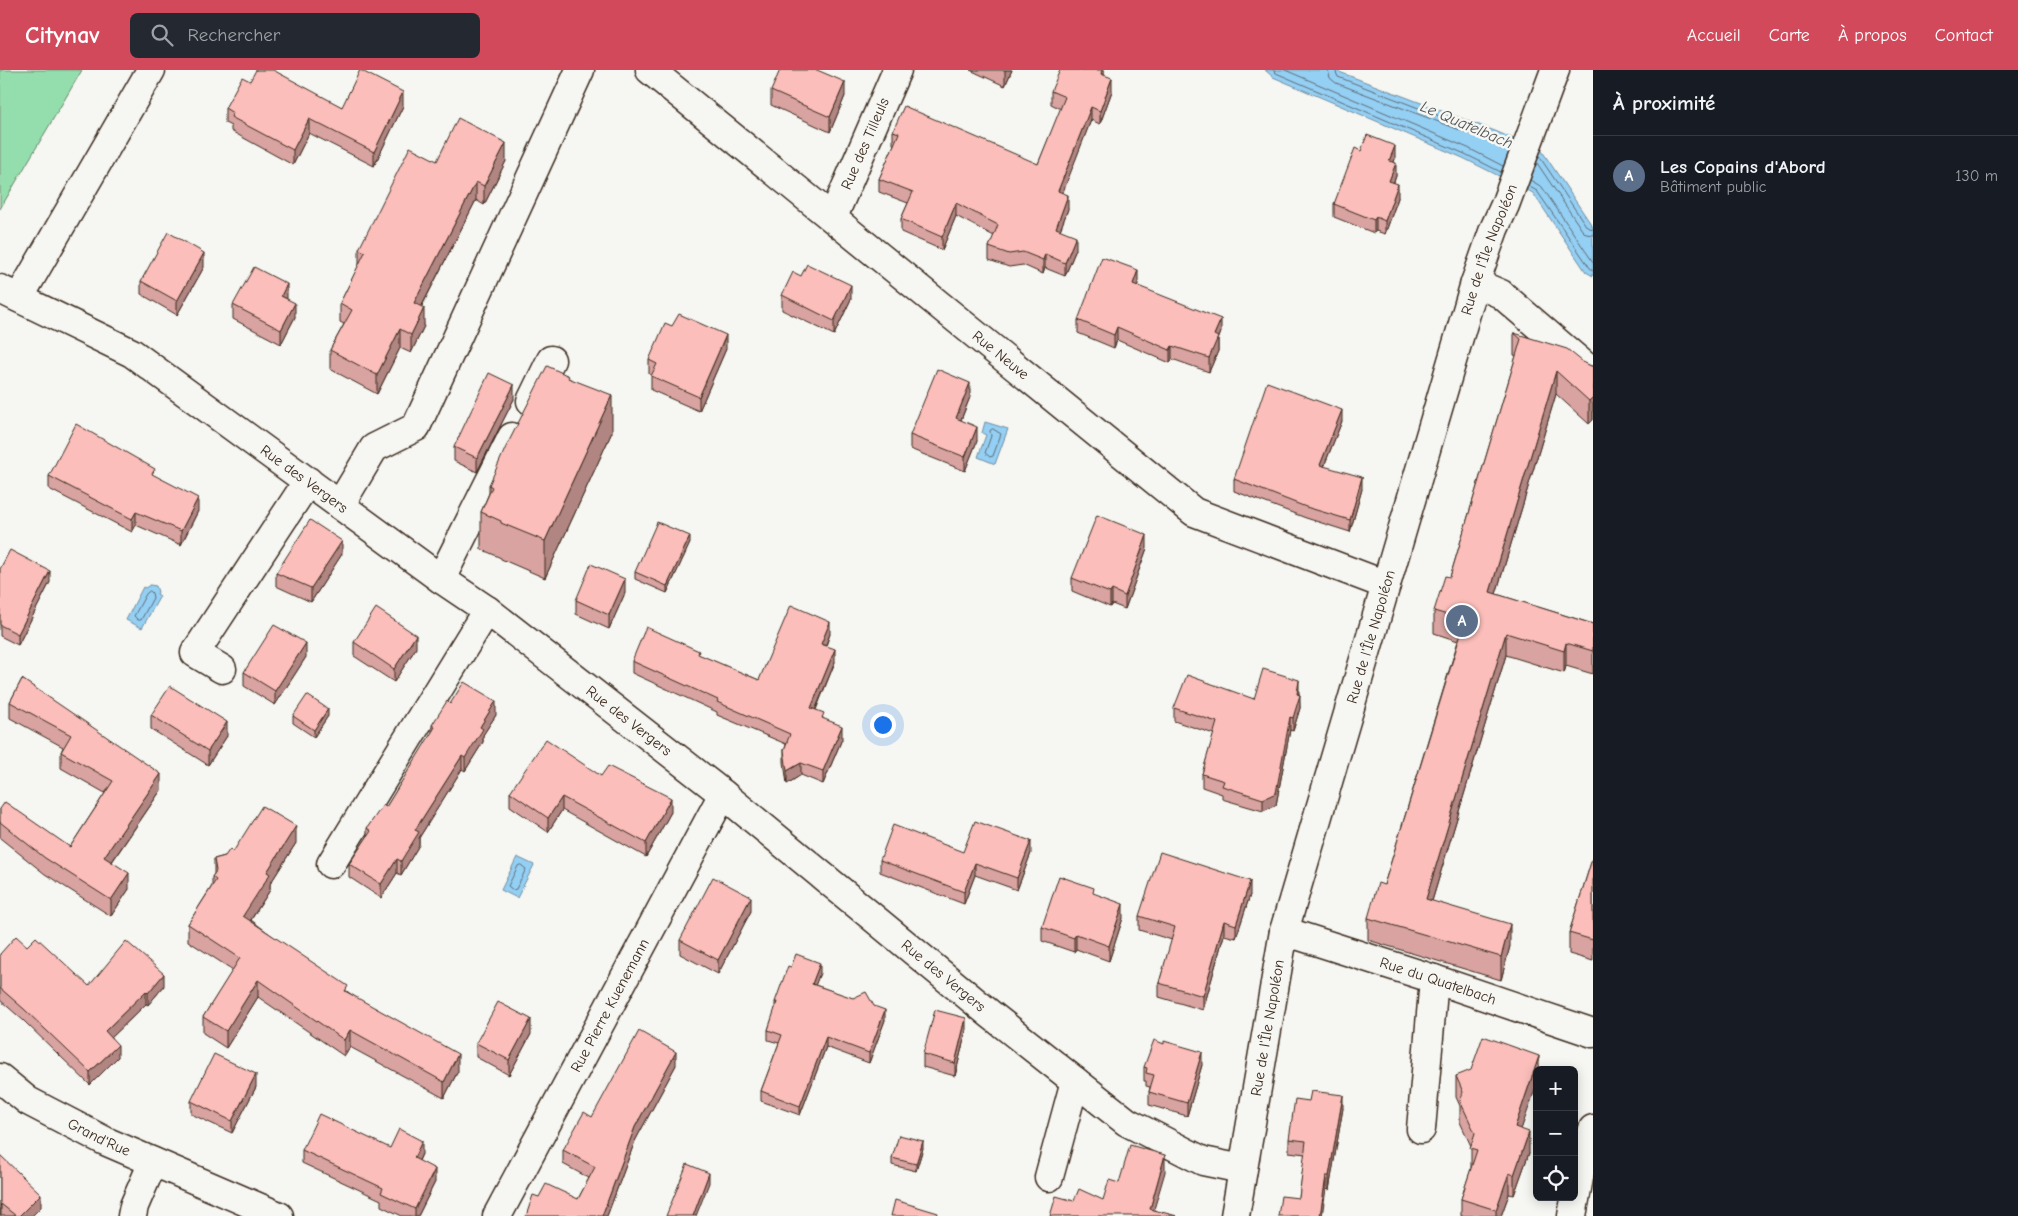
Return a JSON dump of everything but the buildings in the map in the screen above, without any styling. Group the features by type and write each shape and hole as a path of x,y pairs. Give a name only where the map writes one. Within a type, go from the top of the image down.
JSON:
{"street":[{"path":"9,293 151,70"},
{"path":"340,505 374,448 416,427 580,70"},
{"name":"Rue Neuve","path":"650,70 1194,512 1386,585"},
{"name":"Rue des Tilleuls","path":"833,217 898,70"},
{"name":"Rue de l'Île Napoléon","path":"1235,1216 1284,931 1475,283 1555,70"},
{"path":"1475,283 1501,294 1593,373"},
{"name":"Rue des Vergers","path":"9,293 132,353 441,579 487,610 723,794 990,1014 1127,1122 1203,1161 1242,1169"},
{"path":"441,579 551,360"},
{"path":"222,669 195,653 308,481"},
{"path":"331,864 487,610"},
{"name":"Rue Pierre Kuenemann","path":"496,1216 723,794"},
{"name":"Rue du Quatelbach","path":"1284,931 1434,978 1593,1032"},
{"path":"1421,1129 1434,978"},
{"name":"Grand'Rue","path":"0,1078 28,1100 105,1141 279,1216"},
{"path":"1049,1177 1075,1081"},
{"path":"1572,1216 1580,1172 1593,1129"},
{"path":"132,1216 134,1206 153,1162"}],"green space":[{"path":"0,70 82,70 0,209"}],"water":[{"name":"Le Quatelbach","path":"1265,70 1334,70 1495,131 1542,151 1593,227 1593,276 1586,272 1533,193 1463,158 1273,77"},
{"path":"985,422 1008,429 995,464 978,457 986,435 982,433"},
{"path":"150,585 156,586 157,594 160,596 142,628 126,620 143,587 145,588"},
{"path":"517,857 534,865 517,898 501,890"}],"place":[{"name":"Les Copains d'Abord","path":"1462,621"}]}
